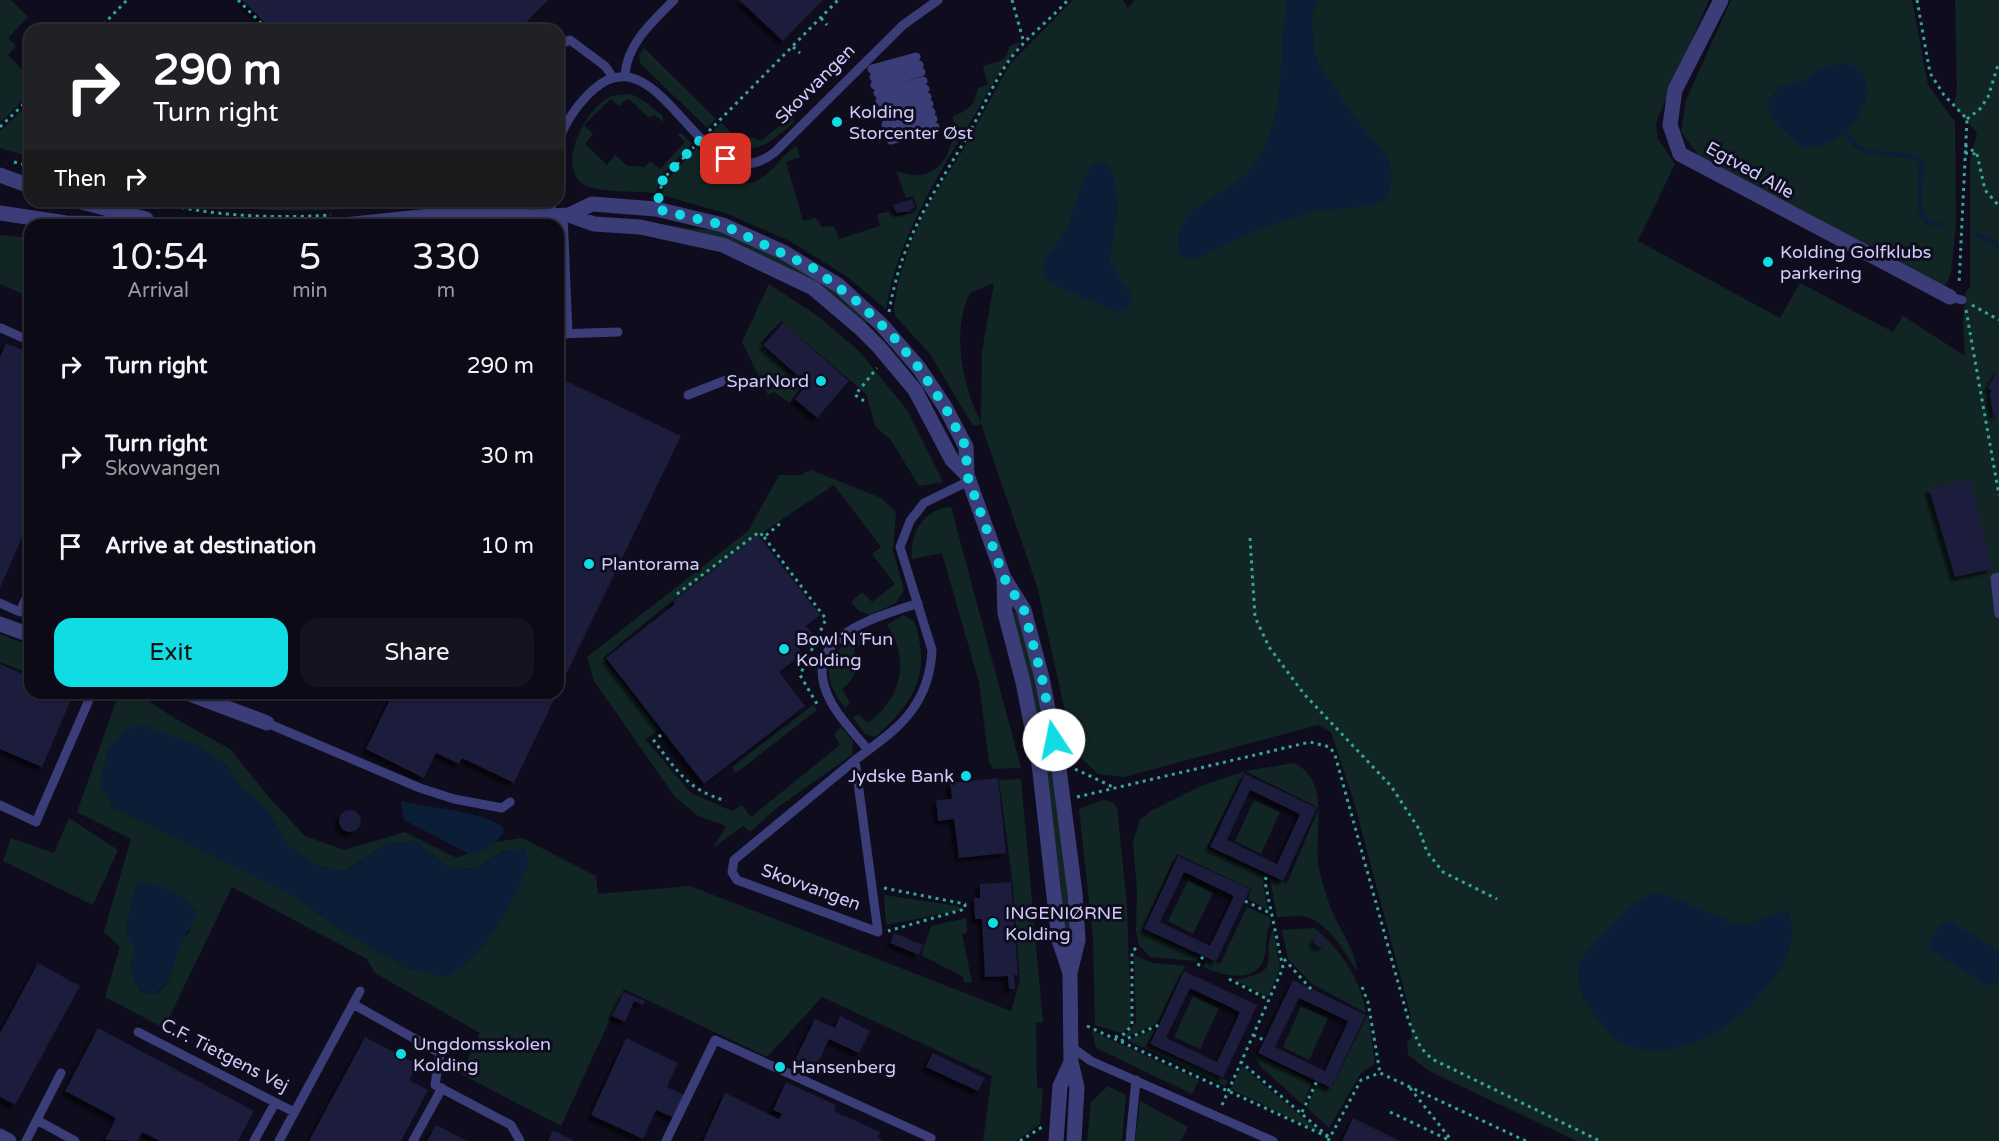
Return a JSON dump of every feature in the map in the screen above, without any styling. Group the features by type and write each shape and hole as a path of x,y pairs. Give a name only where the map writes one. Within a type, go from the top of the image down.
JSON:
{"street":[{"name":"Egtved Alle","path":"1721,0 1674,98 1670,125 1680,154 1956,298"},
{"path":"0,175 24,184"},
{"path":"534,219 592,204 656,209 723,225 783,252 838,285 881,324 919,368 945,407 966,447 968,478 1004,578 1024,610 1042,678 1058,761 1078,940 1070,973 1070,1054 1077,1088 1074,1141"},
{"path":"101,207 146,219"},
{"path":"356,219 497,209 550,215 594,224 640,227 723,245 813,288 860,328 898,368 927,411 952,460 968,478"},
{"path":"0,213 40,219"},
{"path":"1004,578 1005,613 1023,682 1039,764 1059,940 1070,973"},
{"path":"0,624 24,633"},
{"path":"203,699 267,723"},
{"path":"1056,1141 1060,1086 1070,1054"},
{"path":"0,1136 9,1141"}],"lane":[{"path":"564,131 576,108 589,93 612,76 625,75 626,58 632,47 674,0"},
{"name":"Skovvangen","path":"625,75 644,83 726,159 747,165 767,158 903,25 938,0"},
{"path":"564,42 570,40 594,57 612,76"},
{"path":"881,105 926,92"},
{"path":"881,105 926,92"},
{"path":"881,105 926,92"},
{"path":"881,105 926,92"},
{"path":"881,105 926,92"},
{"path":"1,328 24,338"},
{"path":"564,334 618,332"},
{"path":"688,394 731,378"},
{"name":"Skovvangen","path":"855,760 878,932 737,880 732,872 734,860 855,760 892,732 912,710 925,687 931,666 932,650 900,547 904,534 924,503 968,478"},
{"path":"1999,577 1995,578 1999,614"},
{"path":"0,603 20,612 24,603"},
{"path":"868,750 832,705 825,691 822,681 825,658 833,641 860,623 918,603"},
{"path":"0,806 36,822 89,699"},
{"path":"267,723 420,788 453,799 502,808 510,802"},
{"name":"C.F. Tietgens Vej","path":"279,1141 360,991"},
{"path":"353,1004 440,1053 435,1085 511,1125 520,1141"},
{"name":"C.F. Tietgens Vej","path":"138,1032 294,1112"},
{"path":"666,1141 715,1040 931,1138 930,1141"},
{"path":"1070,1054 1091,1060 1273,1141"},
{"path":"26,1141 61,1073"},
{"path":"1130,1141 1136,1080"},
{"path":"413,1141 442,1088"},
{"path":"254,1141 275,1103"},
{"path":"37,1120 75,1141"}],"path":[{"path":"104,24 127,0"},
{"path":"238,0 262,24"},
{"path":"656,209 663,179 838,0"},
{"path":"1012,0 1024,43"},
{"path":"881,324 889,314 901,261 924,206 964,142 1008,63 1024,43 1068,0"},
{"path":"1917,0 1930,73 1944,96 1967,118"},
{"path":"821,18 827,25"},
{"path":"793,47 801,53"},
{"path":"1967,118 1980,109 1988,97 1999,62"},
{"path":"0,127 24,104"},
{"path":"1967,118 1956,298 1968,315 1999,495"},
{"path":"1965,145 1977,154 1986,190 1999,206"},
{"path":"1965,153 1977,154"},
{"path":"175,207 236,215 321,219"},
{"path":"1956,298 1999,320"},
{"path":"864,401 855,395 877,365 884,374"},
{"path":"764,537 782,522"},
{"path":"677,594 759,532 826,619 800,675 806,689 822,711"},
{"path":"1250,538 1254,616 1269,647 1304,694 1391,786 1419,829 1427,852 1443,872 1497,899"},
{"path":"662,735 654,741 686,781 697,790 726,801"},
{"path":"1064,801 1310,742 1323,743 1330,747 1335,755 1409,1022 1421,1048 1432,1059 1600,1141"},
{"path":"1058,761 1114,788"},
{"path":"1217,1116 1283,968 1265,882 1267,873"},
{"path":"873,886 965,904 965,909 878,932"},
{"path":"1245,901 1272,914"},
{"path":"1114,1037 1124,1034 1132,1025 1132,951 1138,948"},
{"path":"1198,966 1203,956"},
{"path":"1282,958 1311,989"},
{"path":"1229,979 1269,1000"},
{"path":"1362,987 1368,1002 1380,1073"},
{"path":"1070,1024 1090,1027 1114,1037 1329,1140"},
{"path":"1121,1041 1159,1025"},
{"path":"1253,1035 1264,1040"},
{"path":"1241,1062 1302,1112 1329,1140"},
{"path":"1329,1140 1345,1105 1361,1080 1380,1073 1526,1141"},
{"path":"1302,1112 1317,1081"},
{"path":"1409,1086 1451,1141"},
{"path":"1390,1112 1451,1141"},
{"path":"1020,1141 1058,1119"}],"green space":[{"path":"0,0 11,0 28,17 8,38 16,46 8,55 24,72 24,99 0,123"},
{"path":"1073,0 1123,0 1128,8 1135,0 1709,0 1656,123 1658,139 1675,164 1638,241 1780,318 1800,283 1893,332 1903,316 1965,356 1963,323 1966,291 1970,288 1970,161 1977,133 1954,106 1957,91 1955,0 1999,0 1999,1141 1577,1141 1431,1072 1408,1055 1407,1041 1412,1038 1410,1012 1354,802 1331,732 1318,725 1124,777 1098,774 1074,751 1037,586 981,424 973,426 930,354 896,317 894,309 898,282 911,242 927,207 967,143 1009,65","holes":["994,283 982,352 981,422 964,375 961,358 961,324 970,293"]},
{"path":"1731,0 1912,0 1928,85 1955,122 1956,224 1951,273 1947,283 1940,288 1699,156 1681,132 1686,100"},
{"path":"1020,42 996,78 929,192 903,248 886,309 846,276 790,241 728,214 662,195 666,181 697,148 724,173 741,183 762,178 797,146 800,157 786,162 803,221 816,218 822,227 834,226 839,239 880,226 877,214 893,211 895,216 913,213 917,208 913,196 906,198 896,171 910,175 922,175 933,171 941,163 948,154 952,142 953,116 970,106 978,88 988,85 983,66 1001,60 1006,55 1009,46"},
{"path":"644,48 716,119 707,128 640,63 639,55"},
{"path":"631,94 663,116 663,122 654,115 649,118 630,100 627,99 619,106 611,99 584,125 593,134 585,144 607,165 615,155 627,166 645,167 650,161 660,169 685,142 677,134 681,133 692,144 660,177 656,193 589,187 575,175 572,164 577,138 583,125 591,113 610,97"},
{"path":"24,109 24,155 0,148 0,131"},
{"path":"792,115 794,122 764,145 755,148 736,146 712,132 721,123 743,144 751,137 761,141"},
{"path":"232,207 376,207 314,210"},
{"path":"636,220 692,229 721,230 752,242 840,295 873,322 861,323 778,264"},
{"path":"0,235 24,237 24,294 0,284"},
{"path":"769,284 819,317 859,351 908,411 943,482 919,486 891,440 876,427 866,394 781,321 760,343 802,385 790,403 774,392 768,395 742,342"},
{"path":"811,470 881,498 896,512 893,551 904,590 896,603 870,615 859,611 851,602 862,592 872,602 895,584 872,554 881,547 834,485 716,567 603,658 659,730 645,739 691,793 732,811 742,805 751,817 840,745 834,734 841,727 853,741 852,755 778,807 750,832 743,826 713,848 726,826 698,816 675,797 594,681 587,657 748,531 779,475 801,475"},
{"path":"951,507 1021,768 993,769 989,762 979,682 942,553 912,559 916,531 926,517 942,508"},
{"path":"1016,611 1021,618 1036,680 1059,801 1073,944 1068,945 1063,932 1061,888 1050,803 1011,613"},
{"path":"903,615 914,621 921,656 920,672 916,686 900,712 875,737 865,734 853,718 858,714 868,723 888,702 895,690 899,678 899,651 887,625"},
{"path":"858,633 864,642 854,649 855,671 850,681 842,689 850,703 845,708 831,685 829,667 838,650"},
{"path":"0,634 24,644 24,672 0,662"},
{"path":"117,699 146,699 174,718 230,749 267,795 305,836 344,850 405,832 457,858 496,842 522,838 596,876 598,894 690,886 1011,1011 1020,981 1012,878 999,780 1021,779 1043,1023 1036,1022 1037,1087 1043,1089 1040,1124 1016,1141 983,1141 992,1076 822,997 767,1057 624,989 561,1126 461,1074 480,1033 375,973 367,959 232,887 164,1028 105,997 120,947 104,932 131,839 77,812","holes":["224,763 242,788 268,811 288,846 317,865 343,872 386,844 415,841 450,869 476,868 505,850 449,977 407,968 341,930 289,893 111,806","191,929 181,943 164,988 158,993 150,994 140,991 131,967 135,950"]},
{"path":"813,705 817,710 736,773 732,767"},
{"path":"1294,763 1306,772 1313,783 1318,808 1245,771"},
{"path":"1245,771 1207,848 1265,876 1263,884 1268,910 1248,899 1251,889 1177,854 1142,930 1200,958 1196,961 1150,957 1139,945 1136,930 1137,891 1133,842 1140,820 1151,811 1201,786"},
{"path":"1103,800 1112,802 1117,807 1127,906 1131,1022 1128,1029 1122,1033 1095,1025 1093,937 1079,809"},
{"path":"1254,800 1280,812 1261,854 1235,841"},
{"path":"1318,809 1320,874 1334,916 1351,950 1357,971 1335,939 1315,920 1303,916 1277,917 1270,879 1287,883"},
{"path":"69,818 118,850 93,905 3,861 11,838 54,853"},
{"path":"1188,880 1213,893 1193,934 1168,921"},
{"path":"884,895 958,906 961,910 886,925"},
{"path":"1247,907 1269,917 1271,922 1264,958 1260,966 1254,972 1238,976 1204,967 1206,959 1220,964"},
{"path":"966,918 967,932 962,934 972,982 965,983 962,976 921,955 931,926"},
{"path":"1314,928 1332,945 1348,966 1360,989 1366,1013 1312,984 1288,959 1282,930"},
{"path":"1273,929 1280,968 1268,997 1235,980 1251,976 1266,968 1269,940"},
{"path":"1134,955 1152,963 1185,966 1158,1023 1123,1038 1136,1023"},
{"path":"1193,996 1219,1008 1200,1049 1174,1037"},
{"path":"1301,1006 1328,1018 1309,1060 1283,1047"},
{"path":"1368,1014 1375,1064 1361,1073 1329,1128 1307,1108 1317,1084 1331,1089"},
{"path":"1156,1029 1147,1045 1228,1081 1225,1086 1127,1040"},
{"path":"1092,1031 1199,1080 1192,1094 1096,1048"},
{"path":"1253,1053 1312,1082 1303,1105 1260,1066"},
{"path":"1242,1066 1321,1133 1231,1089"},
{"path":"1108,1086 1126,1095 1122,1141 1087,1141 1091,1102"},
{"path":"1140,1101 1188,1127 1181,1141 1135,1141"}],"water":[{"path":"1287,0 1318,0 1312,15 1314,50 1319,65 1353,115 1385,154 1390,164 1392,180 1390,190 1385,199 1372,206 1314,211 1255,231 1191,261 1178,253 1178,237 1183,224 1202,204 1241,179 1251,169 1263,150 1271,130 1280,88"},
{"path":"1844,63 1859,71 1866,83 1866,97 1860,113 1835,139 1818,146 1800,147 1771,117 1767,102 1779,87 1804,80 1814,72 1831,65"},
{"path":"1095,162 1109,165 1114,178 1118,205 1110,262 1132,297 1132,303 1126,311 1114,311 1066,290 1048,281 1043,273 1046,257 1067,227 1084,179"},
{"path":"140,724 198,745 224,763 242,788 268,811 288,846 317,865 343,872 386,844 415,841 450,869 476,868 505,850 525,849 529,864 505,913 488,940 464,965 449,977 407,968 341,930 289,893 111,806 100,782 108,750 125,730"},
{"path":"401,801 477,816 500,825 503,828 503,834 490,847 473,856 404,820"},
{"path":"140,881 172,891 186,900 197,912 180,946 167,982 157,992 149,995 134,982 132,964 135,950 127,935 126,926 135,888"},
{"path":"1660,892 1729,921 1746,925 1786,910 1792,925 1792,935 1784,963 1779,971 1764,991 1727,1026 1698,1042 1682,1047 1646,1050 1623,1043 1606,1030 1584,999 1577,974 1580,962 1586,953 1620,916 1639,901"},
{"path":"1949,921 1999,951 1999,983 1986,985 1928,948 1930,940 1942,923"}],"building":[{"path":"242,0 548,0 525,24 266,24"},
{"path":"739,0 823,0 783,41"},
{"path":"843,50 850,56 835,72 828,65"},
{"path":"912,199 915,208 910,209 911,211 896,213 893,205"},
{"path":"783,323 849,381 817,418 795,399 807,384 763,345"},
{"path":"6,343 24,350 24,533 0,588 0,357"},
{"path":"1999,368 1999,414 1993,415 1990,394 1992,390 1988,388"},
{"name":"Plantorama","path":"564,380 681,436 564,679"},
{"path":"1970,479 1992,569 1955,577 1929,489"},
{"path":"758,535 820,615 806,626 815,637 799,649 803,654 779,672 805,706 704,784 606,658 675,604 673,601"},
{"path":"0,664 24,674 24,699 71,699 42,767 0,749"},
{"path":"390,699 554,699 514,783 462,758 459,764 436,753 424,778 366,749"},
{"path":"1245,774 1317,808 1283,881 1210,847","holes":["1250,790 1300,814 1277,864 1227,840"]},
{"path":"998,778 1006,853 959,858 954,819 938,821 936,800 952,799 950,783"},
{"path":"350,810 358,813 361,821 358,829 350,832 342,829 339,821 342,813"},
{"path":"1178,856 1250,889 1216,962 1144,929","holes":["1184,872 1234,896 1210,946 1160,922"]},
{"path":"1011,882 1018,975 1014,975 1015,989 1009,989 1008,976 985,977 982,919 975,919 974,898 980,898 980,884"},
{"path":"894,933 923,945 919,955 890,943"},
{"path":"1322,934 1326,941 1324,946 1318,947 1313,942 1316,936"},
{"path":"38,963 80,986 15,1105 0,1097 0,1033"},
{"path":"1184,971 1257,1005 1223,1078 1150,1044","holes":["1190,988 1240,1012 1217,1062 1166,1038"]},
{"path":"1293,980 1366,1015 1331,1088 1258,1053","holes":["1299,998 1348,1021 1325,1071 1275,1047"]},
{"path":"624,992 645,1001 643,1005 634,1001 625,1022 612,1016"},
{"path":"840,1016 870,1031 859,1053 829,1039 814,1072 794,1062 815,1019 835,1028"},
{"path":"98,1028 254,1111 238,1141 160,1141 142,1132 138,1141 105,1140 116,1118 65,1091"},
{"path":"365,1037 417,1064 409,1080 428,1090 401,1141 309,1141"},
{"path":"626,1038 678,1063 667,1087 684,1095 674,1118 656,1110 643,1139 591,1115"},
{"path":"933,1053 985,1078 978,1091 926,1067"},
{"path":"786,1082 836,1105 834,1111 880,1132 878,1138 884,1141 703,1141 725,1093 779,1119 782,1114 773,1110"},
{"path":"1353,1118 1400,1141 1342,1141"},
{"path":"436,1125 467,1141 427,1141"},
{"path":"553,1130 574,1141 548,1141"}],"waterway":[{"path":"1845,131 1853,144 1865,150 1907,156 1922,162 1921,211 1928,222 1942,225"},
{"path":"1979,235 1999,246"}],"place":[{"name":"Kolding Storcenter Øst","path":"837,122"},
{"name":"Kolding Golfklubs parkering","path":"1768,262"},
{"name":"SparNord","path":"821,381"},
{"name":"Plantorama","path":"589,564"},
{"name":"Bowl´N´Fun Kolding","path":"784,649"},
{"name":"Jydske Bank","path":"966,776"},
{"name":"INGENIØRNE Kolding","path":"993,923"},
{"name":"Ungdomsskolen Kolding","path":"401,1054"},
{"name":"Hansenberg","path":"780,1067"}],"route":[{"path":"726,159 702,138 663,179 656,209 723,225 813,268 859,303 892,335 919,368 945,407 966,447 967,475 1004,578 1024,610 1042,678 1054,740"}]}
